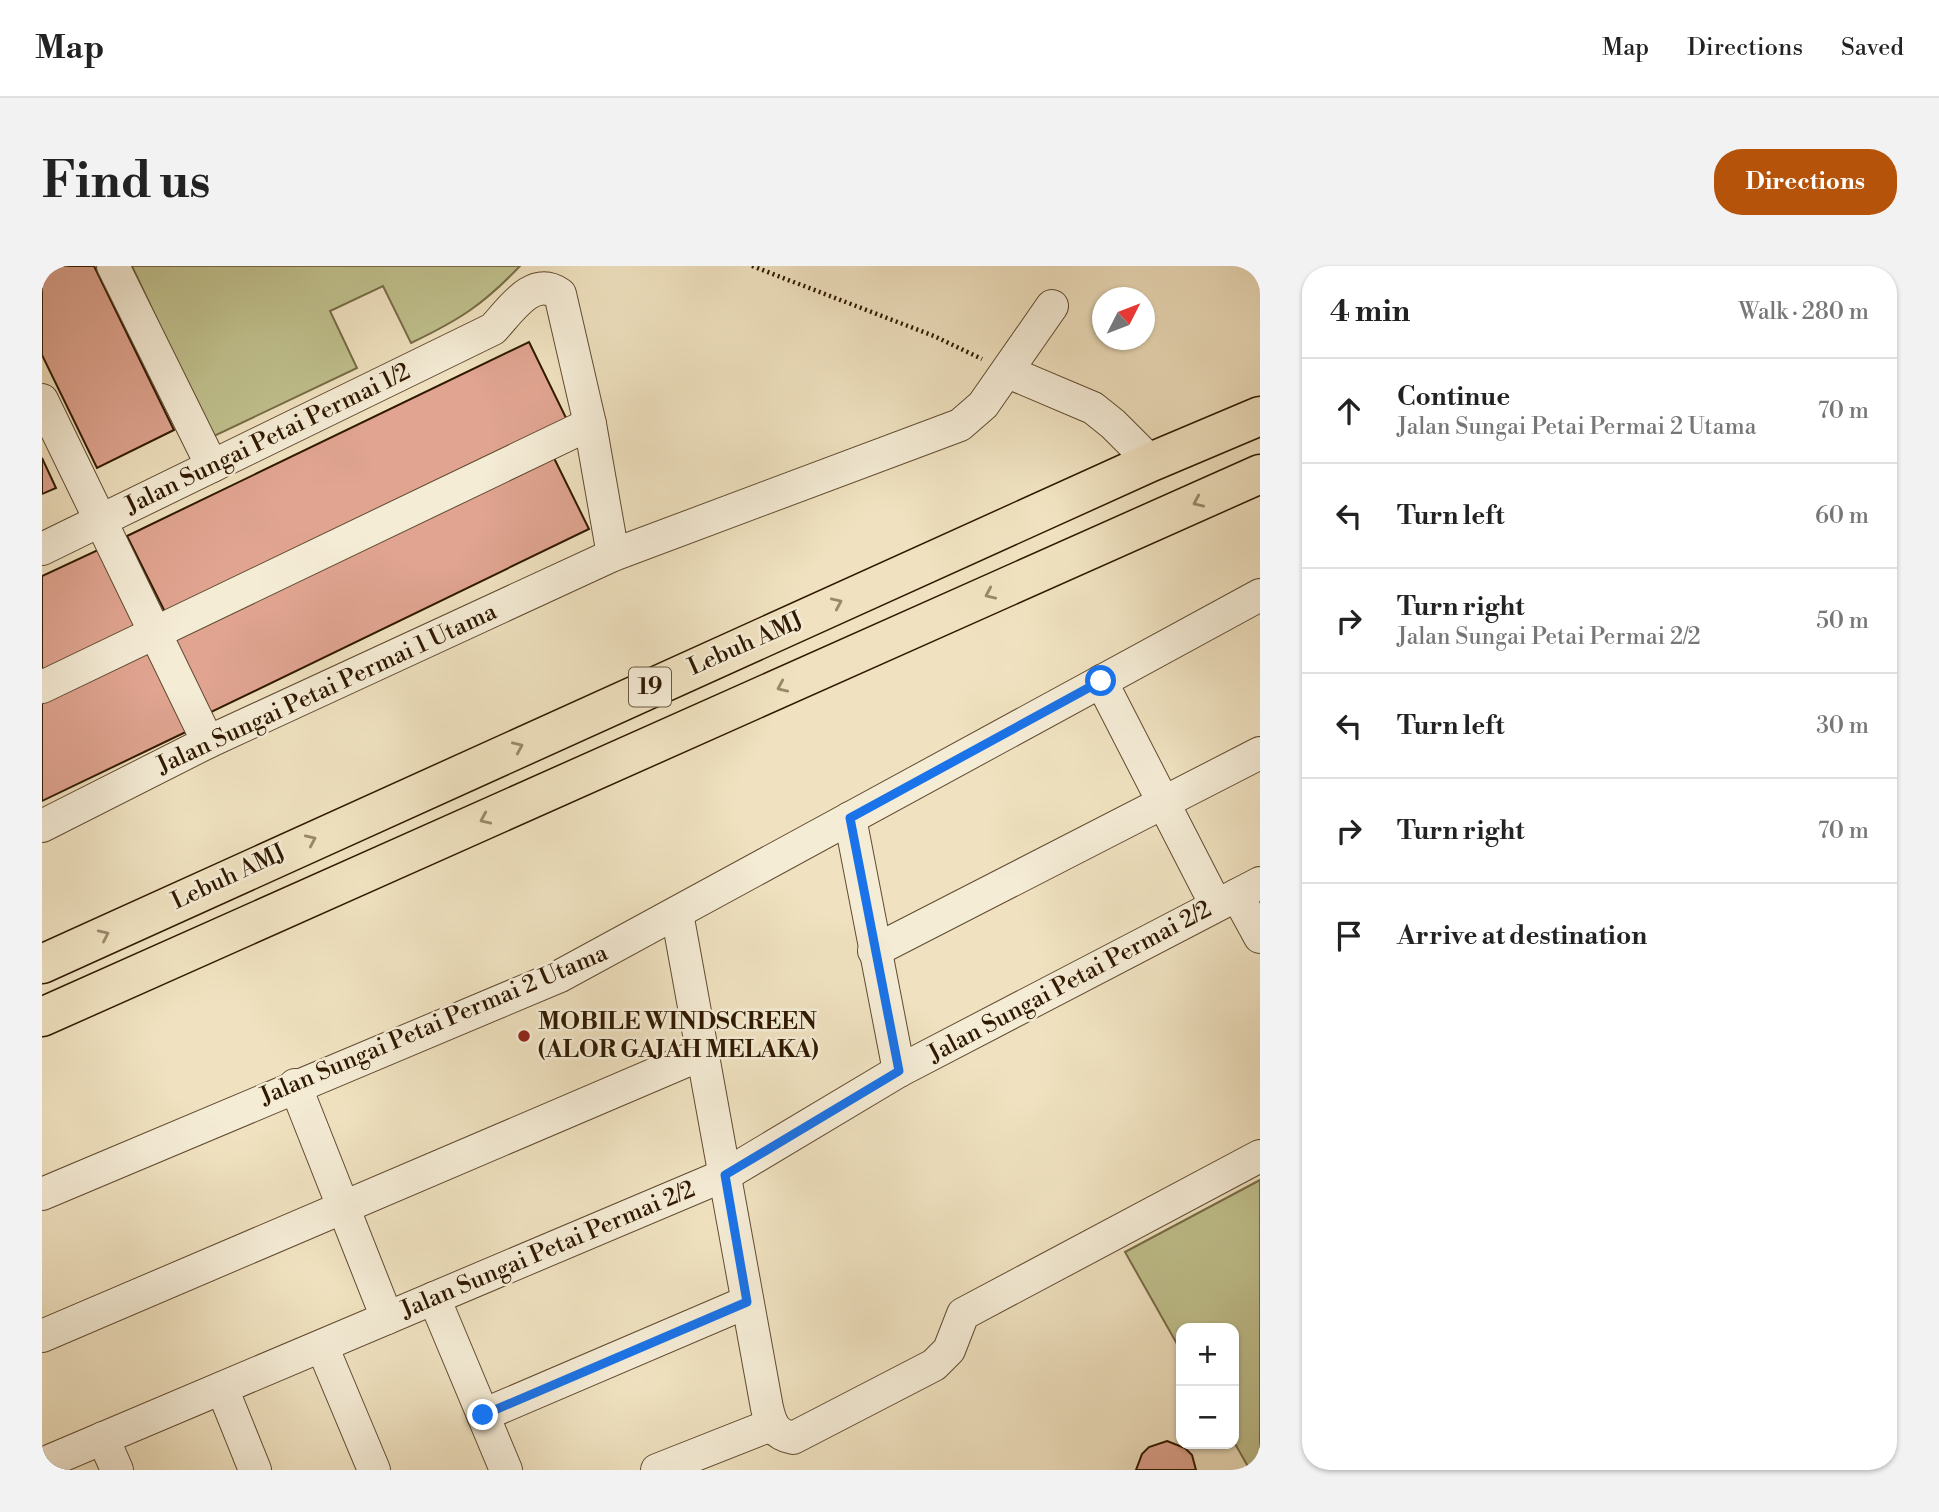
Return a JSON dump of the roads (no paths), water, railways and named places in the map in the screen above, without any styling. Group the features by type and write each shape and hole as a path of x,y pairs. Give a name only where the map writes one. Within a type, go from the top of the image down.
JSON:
{"highway":[{"name":"Lebuh AMJ","path":"42,964 1151,462 1260,416"},
{"name":"Lebuh AMJ","path":"42,1017 1260,474"}],"street":[{"path":"113,266 212,466"},
{"name":"Jalan Sungai Petai Permai 1/2","path":"42,549 493,329 529,292 540,287 551,287 560,293 590,424 613,555"},
{"name":"Jalan Sungai Petai Permai 1 Utama","path":"42,826 208,742 613,555 960,425 983,405 1052,306"},
{"path":"1008,372 1093,408 1151,462"},
{"path":"42,400 208,742"},
{"path":"42,687 590,424"},
{"name":"Jalan Sungai Petai Permai 2 Utama","path":"42,1194 560,976 1260,595"},
{"path":"1101,681 1163,802 1238,894 1260,937"},
{"path":"874,951 1260,752"},
{"path":"850,818 899,1071"},
{"name":"Jalan Sungai Petai Permai 2/2","path":"42,1464 725,1175 899,1071 1238,894"},
{"path":"677,913 771,1425 781,1435 793,1438 934,1365 949,1350 963,1314 1260,1156"},
{"path":"42,1336 702,1054"},
{"path":"295,1086 387,1318"},
{"path":"434,1298 506,1470"},
{"path":"483,1415 747,1302"},
{"path":"322,1346 374,1470"},
{"path":"222,1388 255,1470"},
{"path":"657,1470 771,1425"},
{"path":"103,1438 117,1470"}],"place":[{"name":"MOBILE WINDSCREEN (ALOR GAJAH MELAKA)","path":"524,1036"}]}
